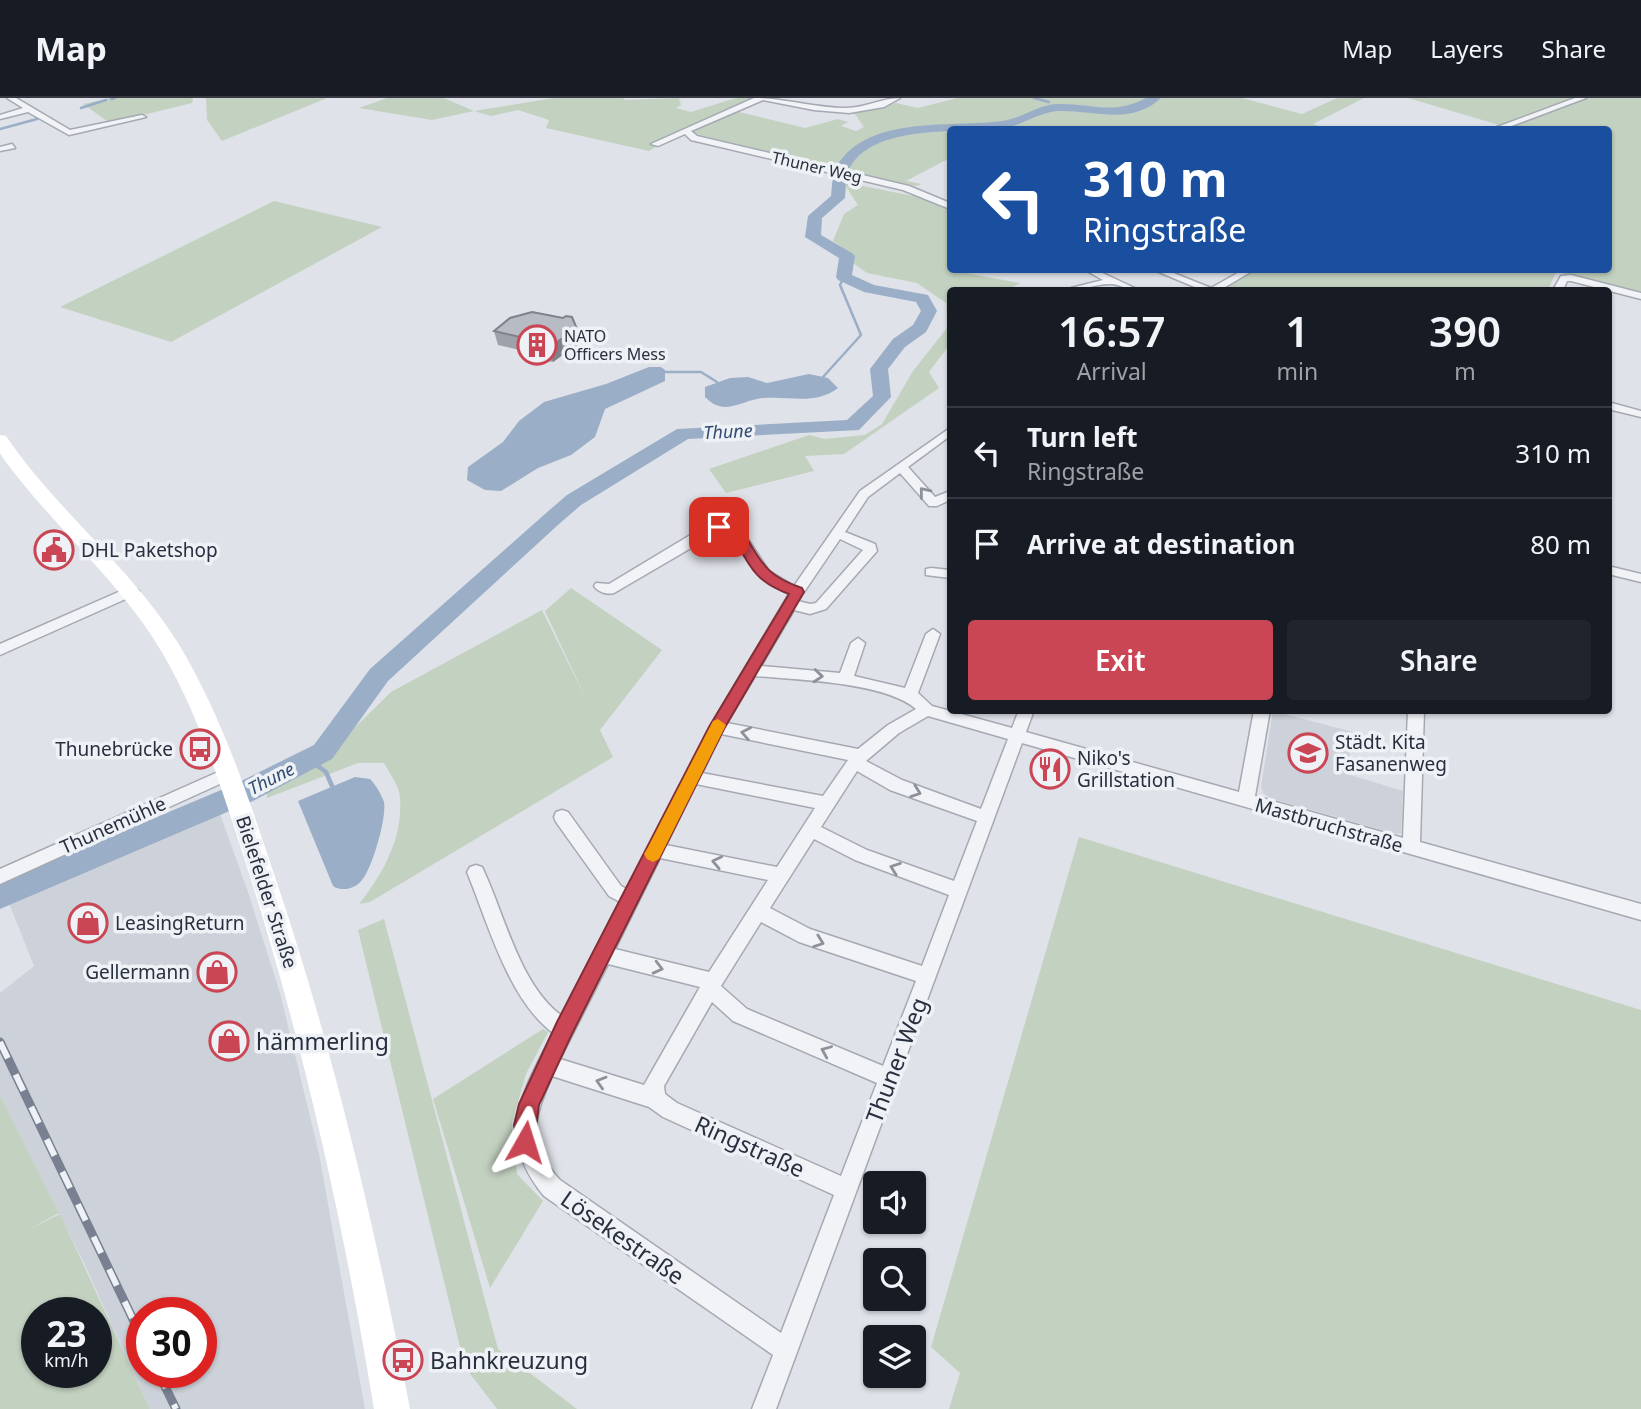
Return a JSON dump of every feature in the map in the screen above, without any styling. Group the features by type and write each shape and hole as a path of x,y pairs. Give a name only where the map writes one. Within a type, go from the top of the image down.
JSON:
{"main road":[{"name":"Bielefelder Straße","path":"0,440 31,484 132,591 164,637 187,677 232,788 268,891 316,1053 371,1291 392,1409"}],"street":[{"path":"11,98 69,133 142,117"},
{"path":"655,145 763,98 797,105 862,110 875,108 896,98"},
{"path":"1503,126 1581,98"},
{"path":"0,117 29,109"},
{"name":"Thuner Weg","path":"686,131 694,138 905,188 947,205"},
{"path":"0,149 12,146"},
{"path":"1096,273 1128,287"},
{"path":"1167,273 1203,287"},
{"path":"1216,287 1240,273"},
{"path":"1560,287 1564,278 1602,287"},
{"path":"1086,287 1113,280"},
{"path":"1612,289 1641,296"},
{"path":"1612,406 1641,414"},
{"name":"Lösekestraße","path":"786,1350 552,1188 537,1173 529,1159 524,1125 530,1104 564,1029 717,727 794,598 864,494 947,433"},
{"path":"902,468 933,503 947,496"},
{"path":"609,591 707,531 719,527 735,530 760,571 810,610 821,606 870,551 870,547 864,542 839,534"},
{"path":"1612,571 1641,578"},
{"path":"932,572 947,574"},
{"path":"0,649 132,591"},
{"path":"910,695 933,634"},
{"path":"845,679 858,643"},
{"path":"750,670 845,679 910,695 927,710 1018,735"},
{"path":"655,1099 653,1091 657,1078 711,985 825,803 858,759 891,730 927,710"},
{"name":"Thuner Weg","path":"764,1409 1026,714"},
{"path":"1246,801 1261,714"},
{"path":"1411,848 1416,714"},
{"path":"717,727 858,759 896,785 987,818"},
{"name":"Mastbruchstraße","path":"1018,735 1641,912"},
{"path":"692,777 825,803"},
{"name":"Thunemühle","path":"0,877 232,788"},
{"path":"562,817 615,891 630,899"},
{"path":"810,829 861,855 959,891"},
{"path":"655,850 780,875"},
{"path":"477,872 509,951 531,994 549,1021 564,1029"},
{"path":"758,911 805,936 856,955 927,976"},
{"path":"603,954 711,985 740,1015 889,1078"},
{"name":"Ringstraße","path":"547,1065 655,1099 670,1110 847,1189"}],"shaded area":[{"name":"Städt. Kita Fasanenweg","path":"1273,714 1284,714 1353,732 1347,774 1403,791 1401,833 1396,834 1270,798 1263,793 1261,787"},
{"path":"220,814 280,993 319,1154 365,1409 150,1409 141,1388 217,1388 217,1297 126,1297 126,1356 112,1325 112,1297 99,1297 0,1095 0,993 34,966 9,903"}],"green space":[{"path":"110,98 193,98 192,103 110,123 83,104"},
{"path":"206,98 327,98 222,141 207,120"},
{"path":"387,98 444,98 474,111 432,120 359,108"},
{"path":"554,98 679,98 681,105 676,108 691,112 736,98 755,98 687,127 649,151 546,128 549,120 518,110 491,116 474,111"},
{"path":"957,98 1242,98 1302,114 1337,98 1364,98 1313,124 1319,126 947,126 947,160 906,181 922,184 916,186 826,168 693,133 700,126 735,111 805,128 838,119 848,122 841,126 856,131 864,127 853,111 878,109 896,103 918,108"},
{"path":"1408,98 1641,98 1641,293 1560,273 1612,273 1612,126 1499,125"},
{"path":"843,182 918,197 947,210 947,273 966,273 1020,283 1013,287 947,287 947,328 946,303 917,283 867,273 853,263 851,253 833,241 844,214 858,205"},
{"path":"274,201 382,227 171,342 60,307"},
{"path":"1245,273 1556,273 1549,287 1219,287"},
{"path":"947,328 947,348 929,372 939,388 844,454 805,456 814,471 726,493 709,469 809,435 824,439 865,435 882,424 913,371"},
{"path":"571,588 662,650 600,730 613,757 370,902 359,904 390,855 398,827 400,794 384,763 358,763 267,798 266,789 328,754 391,692 542,610 587,701 545,611"},
{"path":"1079,837 1641,1010 1641,1409 949,1409 960,1373 931,1347"},
{"path":"384,919 498,1349 577,1409 497,1409 465,1367 358,930"},
{"path":"543,1029 548,1032 526,1074 512,1123 517,1174 543,1201 490,1288 433,1099"},
{"path":"0,1095 59,1213 28,1230 60,1214 98,1297 21,1297 21,1388 112,1388 112,1327 126,1357 126,1388 140,1388 150,1409 0,1409"}],"water":[{"path":"649,367 661,367 665,370 665,381 605,409 595,437 571,455 538,468 501,491 485,490 467,480 468,467 503,442 519,421 544,402 606,384"},
{"path":"809,374 828,378 838,388 809,399 767,398 728,407 716,405 705,397 705,387 730,378 748,377 767,383"},
{"path":"355,777 370,779 376,787 384,802 383,819 366,874 356,886 340,889 333,886 298,801"}],"building":[{"path":"532,312 563,318 572,317 577,329 565,340 561,339 550,347 540,345 537,341 494,331 510,318"}],"waterway":[{"path":"111,99 115,98"},
{"path":"1034,98 1049,102"},
{"name":"Thune","path":"982,126 1014,122 1051,108 1121,112 1155,98"},
{"path":"81,108 106,100"},
{"path":"0,129 37,119"},
{"name":"Thune","path":"0,896 243,793 323,752 379,675 552,519 574,500 684,433 852,426 882,397 879,369 899,343 920,328 929,311 922,298 870,289 844,277 847,256 813,237 815,216 838,198 841,172 853,154 873,141 898,133 947,128"},
{"path":"823,377 861,335 840,285 844,277"},
{"path":"665,372 701,372 717,382"},
{"path":"308,759 326,772 332,786"}],"railway":[{"path":"0,1042 126,1305"},
{"path":"166,1388 176,1409"}],"slow traffic":[{"path":"653,854 718,725"}],"place":[{"name":"NATO Officers Mess","path":"537,345"},
{"name":"DHL Paketshop","path":"54,550"},
{"name":"Thunebrücke","path":"200,749"},
{"name":"Städt. Kita Fasanenweg","path":"1308,753"},
{"name":"Niko's Grillstation","path":"1050,769"},
{"name":"LeasingReturn","path":"88,923"},
{"name":"Gellermann","path":"217,972"},
{"name":"hämmerling","path":"229,1041"},
{"name":"Bahnkreuzung","path":"403,1360"}],"route":[{"path":"525,1142 524,1125 530,1104 564,1029 717,727 797,592 774,583 760,571 735,530 719,527"}]}
